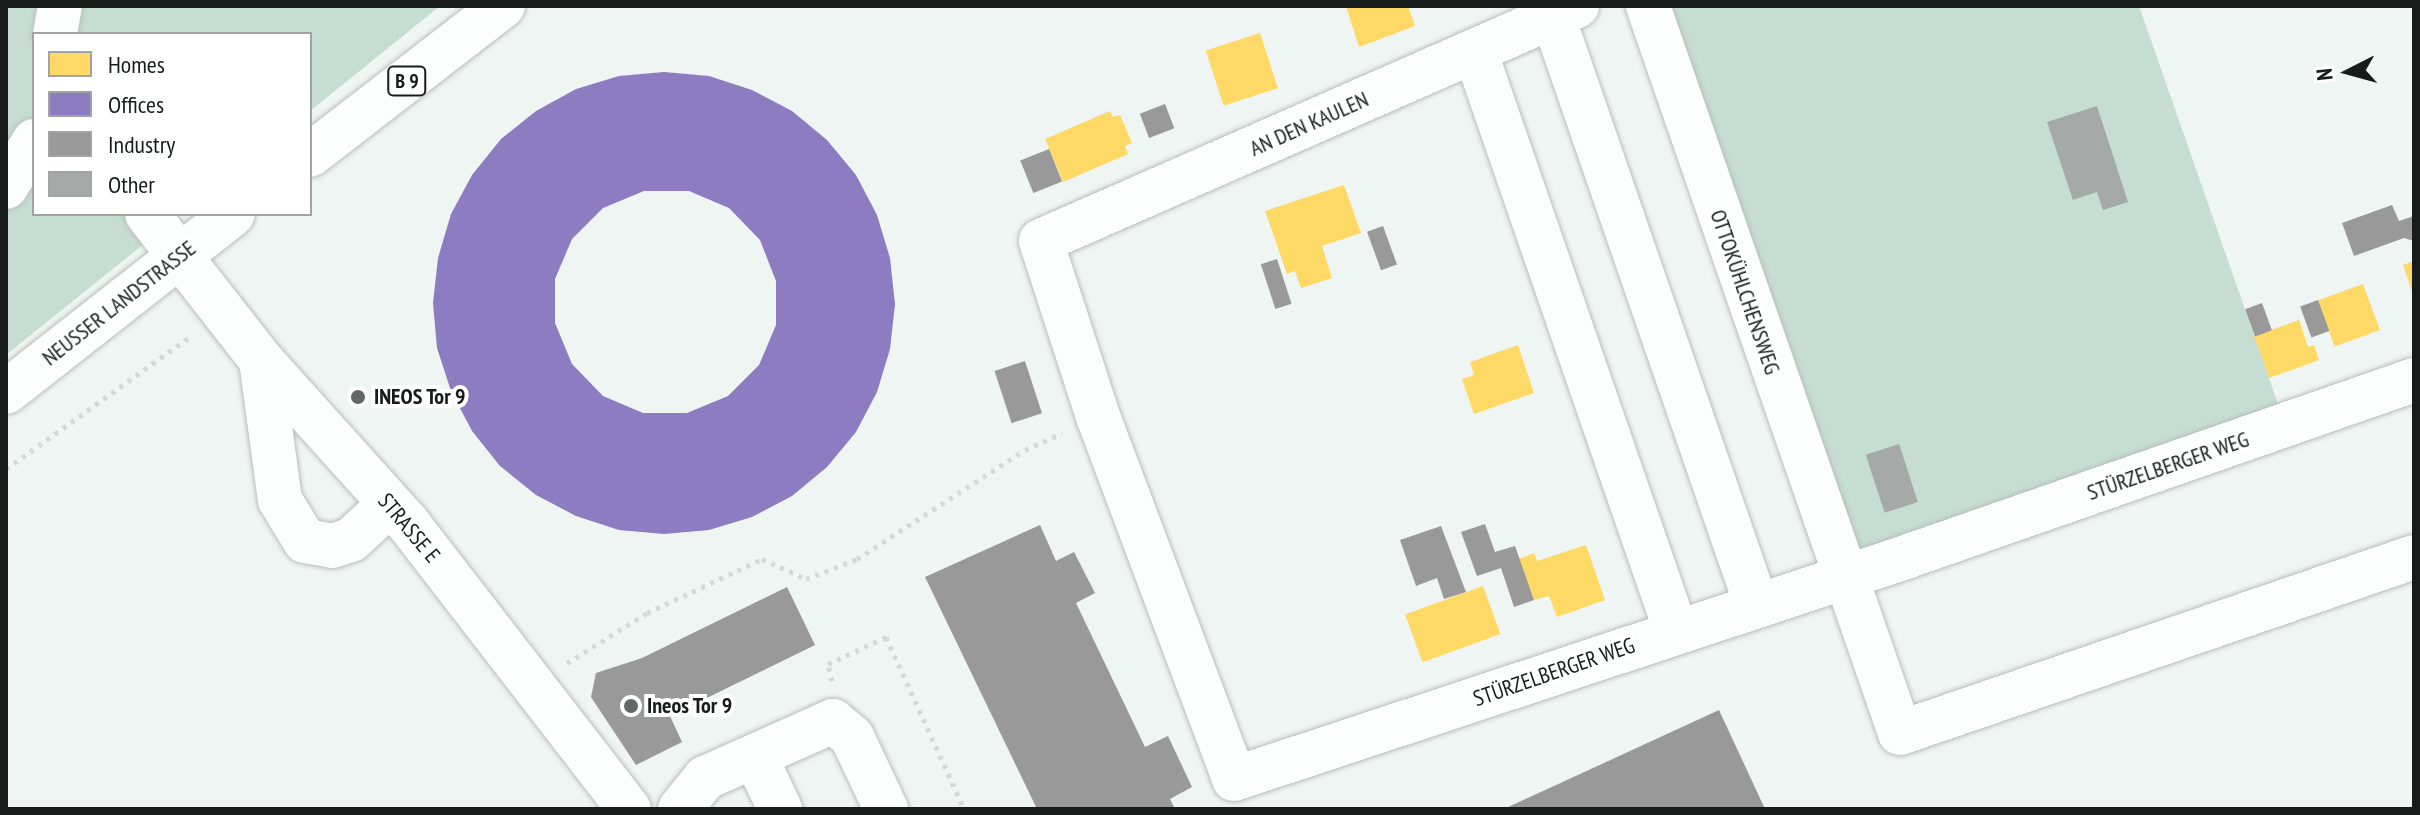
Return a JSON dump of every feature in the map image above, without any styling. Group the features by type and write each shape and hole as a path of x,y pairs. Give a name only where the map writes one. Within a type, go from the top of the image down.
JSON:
{"street":[{"path":"55,32 60,6"},
{"name":"B 9","path":"312,153 503,6"},
{"name":"OTTOKÜHLCHENSWEG","path":"1648,6 1843,577 1900,733 2414,557"},
{"path":"1565,12 1756,604"},
{"name":"AN DEN KAULEN","path":"1041,241 1565,12"},
{"path":"1475,51 1676,631"},
{"path":"6,187 32,144"},
{"name":"STRASSE E","path":"149,216 261,360 390,504 629,809"},
{"name":"NEUSSER LANDSTRASSE","path":"6,392 230,216"},
{"name":"STÜRZELBERGER WEG","path":"1041,241 1099,419 1234,779 1843,577 2414,380"},
{"path":"261,360 280,500 305,541 332,546 351,540 390,504"},
{"path":"680,809 705,778 833,721 852,737 886,809"},
{"path":"755,756 780,809"}],"path":[{"path":"6,469 136,379 224,310"},
{"path":"532,684 647,613 762,559 806,579 857,559 1052,437"},
{"path":"843,729 828,664 886,637 964,809"}],"green space":[{"path":"6,6 440,6 312,109 312,32 32,32 32,216 179,216 6,355"},
{"path":"1671,6 2139,6 2278,404 1857,552 1669,12"}],"building: Homes":[{"path":"1346,6 1408,6 1415,26 1359,47"},
{"path":"1260,33 1278,88 1224,106 1206,51"},
{"path":"1110,111 1113,117 1120,115 1132,143 1125,146 1128,154 1063,182 1045,139"},
{"path":"1344,185 1361,233 1322,246 1332,278 1301,288 1295,271 1287,274 1265,211"},
{"path":"2414,261 2414,294 2413,294 2403,265"},
{"path":"2363,284 2380,330 2335,346 2318,300"},
{"path":"2299,320 2308,347 2314,345 2319,360 2269,378 2254,336"},
{"path":"1518,345 1534,393 1474,414 1462,379 1474,375 1470,362"},
{"path":"1586,545 1605,600 1557,617 1549,596 1534,600 1519,559 1534,553 1537,561"},
{"path":"1483,586 1500,634 1422,662 1405,614"}],"building: Offices":[{"path":"664,72 709,76 752,90 792,111 827,140 856,175 877,215 890,258 895,304 890,349 877,392 856,432 827,467 792,496 752,517 709,530 664,534 619,530 576,516 536,495 500,466 472,431 451,391 437,348 433,303 438,258 451,214 472,175 501,139 536,111 576,89 619,76","holes":["644,191 689,191 729,208 760,240 776,281 776,325 759,365 728,396 687,413 643,413 603,396 572,364 555,323 555,279 572,239 603,208"]}],"building: Industry":[{"path":"1165,104 1174,128 1149,138 1140,114"},
{"path":"1049,149 1062,181 1033,193 1020,161"},
{"path":"2392,205 2399,221 2414,216 2414,241 2404,238 2354,256 2342,223"},
{"path":"1383,226 1397,265 1381,270 1367,232"},
{"path":"1277,259 1292,304 1275,309 1261,264"},
{"path":"2318,300 2329,331 2311,338 2300,306"},
{"path":"2262,303 2272,330 2255,336 2245,309"},
{"path":"1025,361 1042,413 1012,423 995,371"},
{"path":"1485,524 1495,552 1515,546 1534,600 1514,607 1501,568 1477,576 1461,532"},
{"path":"1040,525 1056,561 1074,552 1095,593 1076,603 1145,747 1168,736 1192,787 1170,799 1175,809 1037,809 925,577"},
{"path":"1441,526 1466,592 1444,599 1437,578 1416,586 1400,540"},
{"path":"787,587 815,645 670,716 682,742 636,765 591,697 596,673 642,658"},
{"path":"1719,710 1765,809 1504,809"}],"building: Other":[{"path":"2097,106 2128,202 2103,210 2097,192 2073,200 2047,122"},
{"path":"1899,444 1918,502 1885,513 1866,455"}],"place":[{"name":"INEOS Tor 9","path":"358,397"},
{"name":"Ineos Tor 9","path":"631,706"}]}
